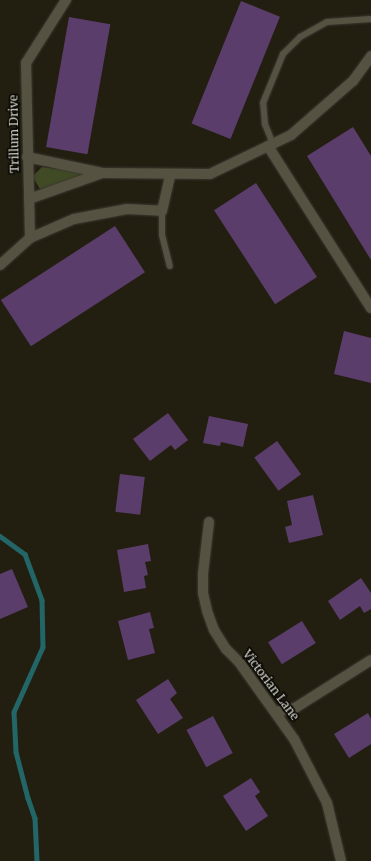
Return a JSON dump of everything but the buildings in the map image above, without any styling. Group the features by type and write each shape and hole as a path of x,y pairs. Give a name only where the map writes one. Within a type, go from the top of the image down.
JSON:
{"street":[{"name":"Trillum Drive","path":"30,238 26,63 66,0"},
{"path":"28,157 102,173 170,175 210,174 291,135 353,82 371,56"},
{"path":"270,145 371,308"},
{"path":"28,199 102,173"},
{"path":"0,265 30,238 74,219 127,209 162,211 170,175"},
{"name":"Victorian Lane","path":"209,522 203,574 207,611 214,630 226,649 239,662 294,739 328,803 341,861"},
{"path":"275,712 295,708 371,660"}],"lane":[{"path":"270,145 265,124 263,103 283,54 300,37 327,22 371,18"},
{"path":"162,211 162,236 170,266"}],"green space":[{"path":"42,167 80,172 85,174 85,177 40,189 34,179 34,175"}],"waterway":[{"path":"0,536 25,554 42,600 43,647 14,712 16,752 35,818 37,861"}]}
